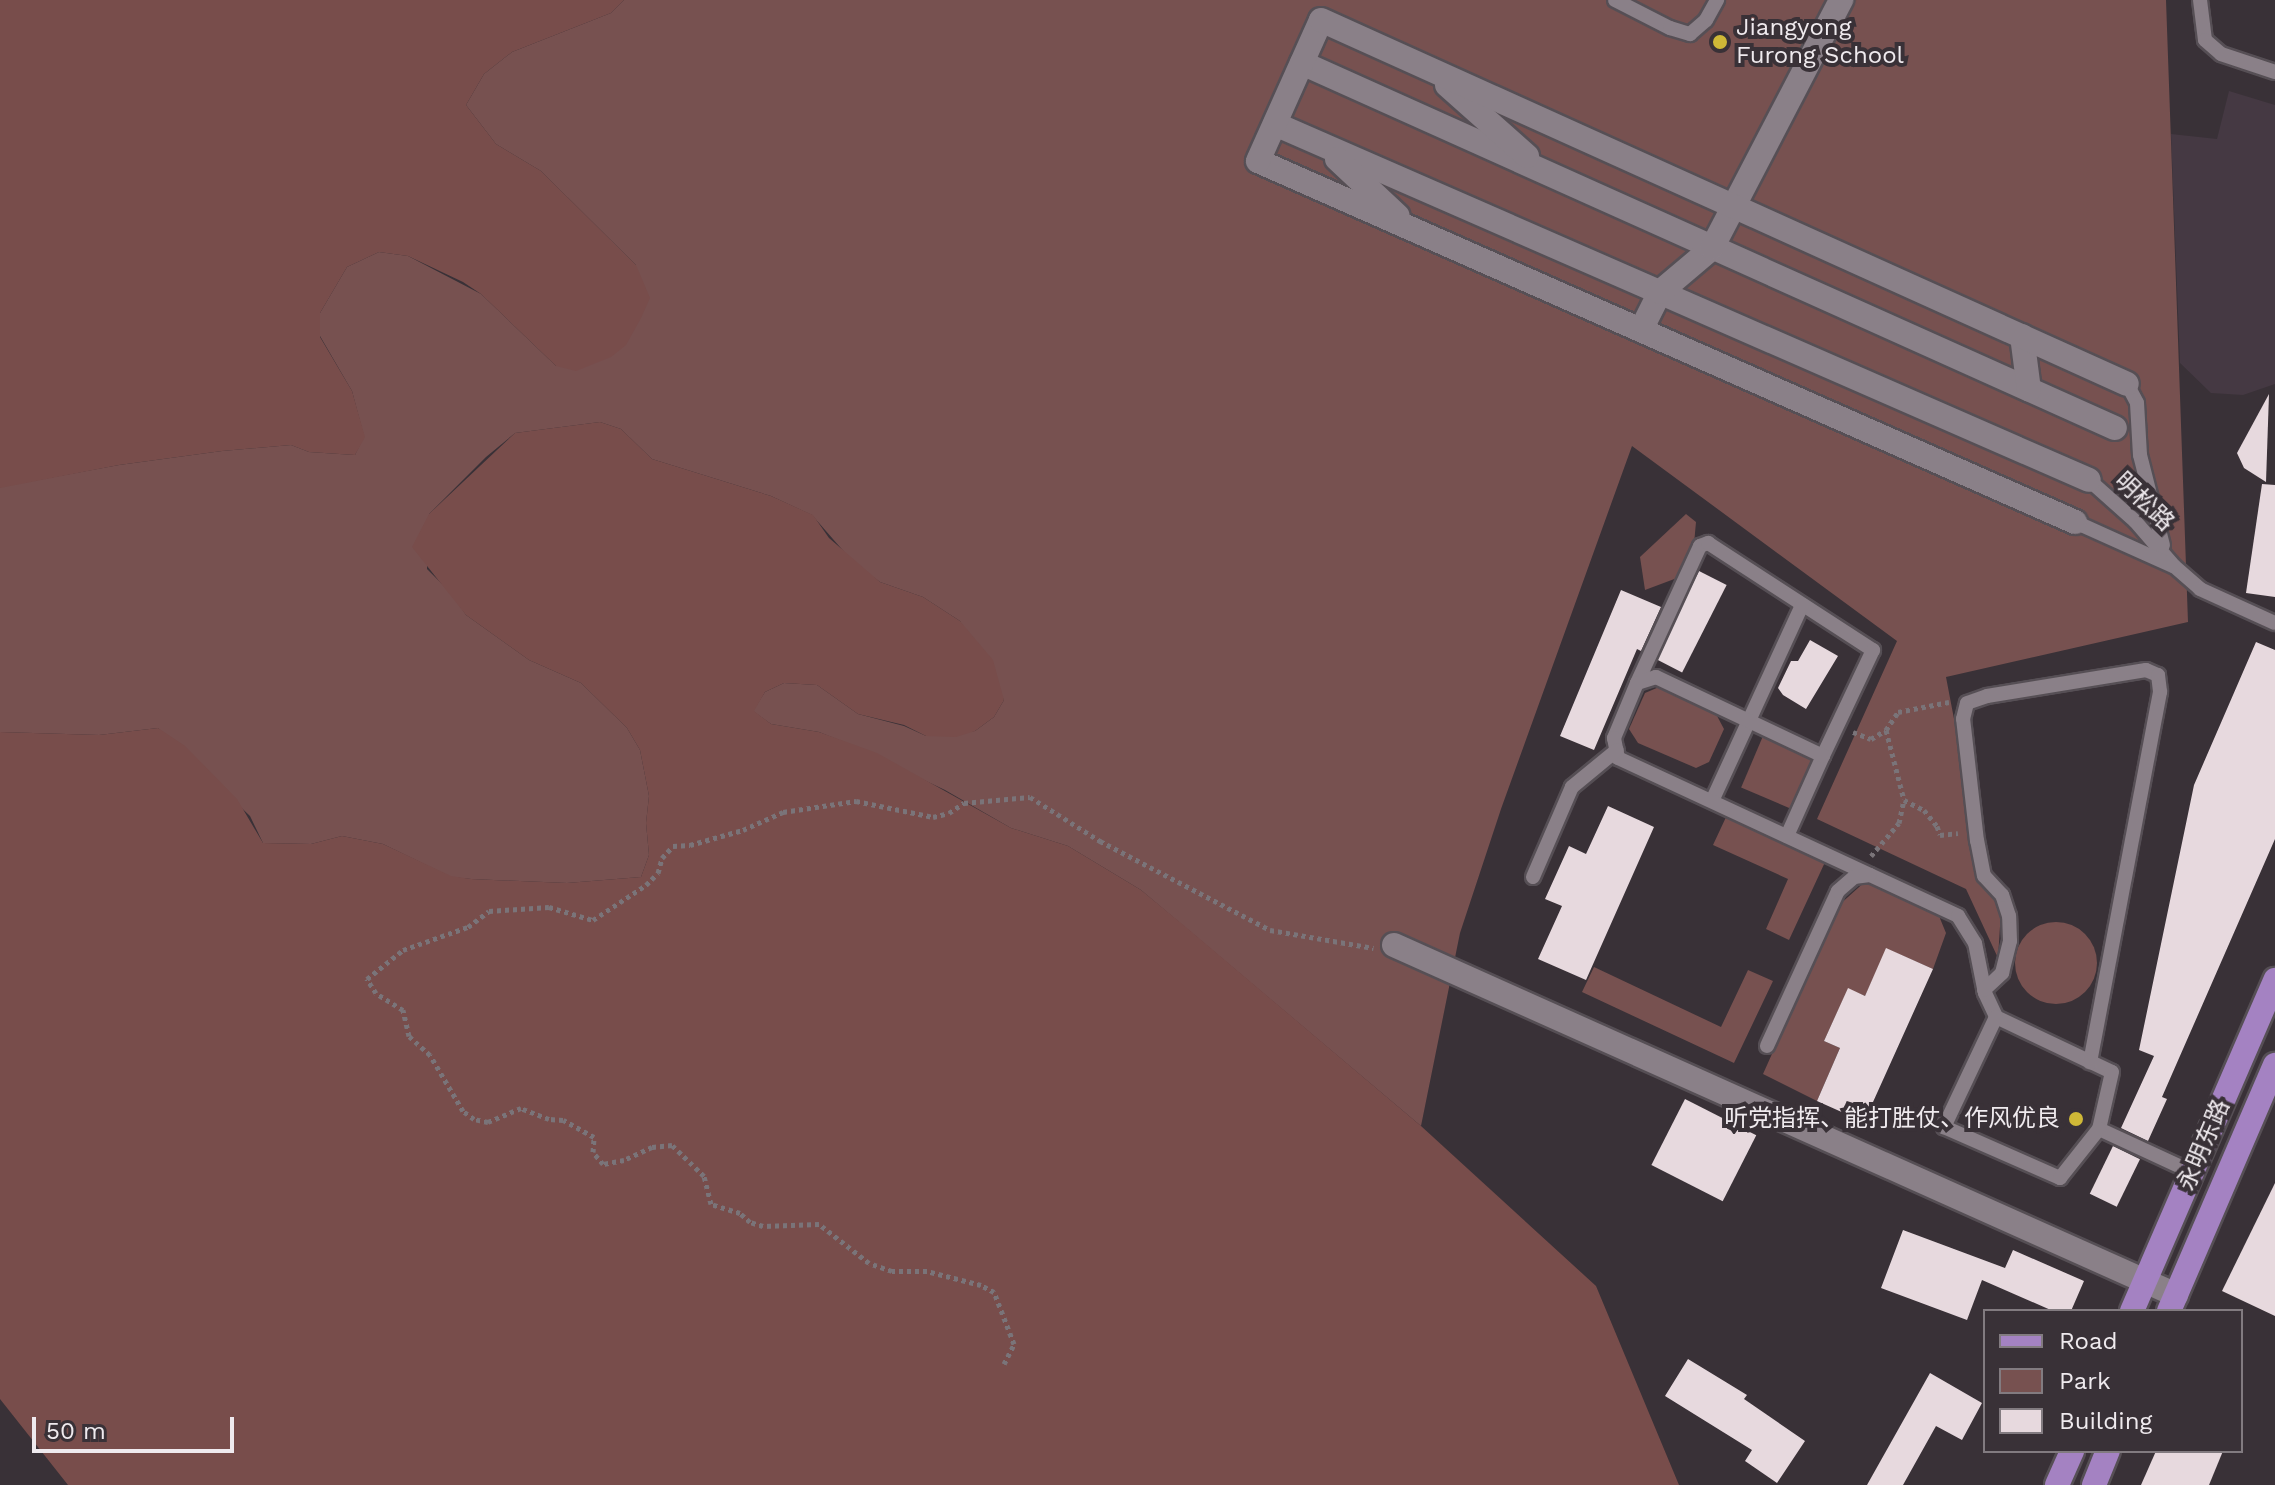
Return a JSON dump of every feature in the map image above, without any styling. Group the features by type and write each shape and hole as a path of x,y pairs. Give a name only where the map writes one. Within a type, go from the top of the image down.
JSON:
{"main road":[{"path":"1641,330 1660,292 1712,248 1841,0"},
{"path":"2075,522 1258,161 1321,20 2127,384"},
{"path":"1302,63 2115,428"},
{"path":"1424,66 1550,175"},
{"path":"1275,124 2089,480"},
{"path":"1306,137 1348,167 1411,228"},
{"path":"2022,336 2029,390"},
{"path":"1394,945 2145,1281 2172,1303"},
{"name":"永明东路","path":"2133,1309 2275,980"},
{"name":"永明东路","path":"2172,1303 2275,1065"},
{"path":"2057,1485 2071,1453"},
{"path":"2094,1485 2107,1453"}],"lane":[{"path":"1615,0 1670,28 1690,34 1706,20 1717,0"},
{"path":"2200,0 2205,40 2221,54 2275,72"},
{"name":"明松路","path":"2127,384 2137,403 2142,466"},
{"name":"明松路","path":"2115,428 2130,441 2142,466 2170,562"},
{"name":"明松路","path":"2089,480 2135,521 2170,562 2200,589 2275,623"},
{"name":"明松路","path":"2075,522 2170,562"},
{"path":"1787,836 1873,650 1708,543 1700,546 1637,683 1614,738 1618,758 1958,916 1975,943 1984,990 1996,1017 2112,1072 2099,1129 2060,1178 1944,1127 1996,1017"},
{"path":"1712,801 1802,605"},
{"path":"1984,990 2002,973 2010,941 2009,916 2002,895 1984,876 1963,719 1967,703 1987,696 2146,670 2158,675 2160,692 2090,1062"},
{"path":"1637,683 1656,677 1823,756"},
{"path":"1533,877 1572,787 1617,750"},
{"path":"1767,1046 1838,891 1864,872"},
{"path":"2099,1129 2192,1172"}],"path":[{"path":"1837,725 1871,739 1886,730 1898,712 1960,700 1967,703"},
{"path":"1864,872 1899,823 1904,800 1886,730"},
{"path":"1004,1364 1014,1344 994,1292 981,1285 927,1271 892,1271 869,1263 819,1224 763,1226 750,1222 740,1213 711,1204 704,1176 672,1145 652,1147 624,1160 603,1164 593,1152 594,1137 563,1120 549,1119 521,1108 488,1122 474,1119 463,1111 436,1061 409,1036 403,1010 376,993 367,979 403,950 468,927 489,911 549,907 593,920 646,885 658,873 662,858 673,846 690,845 743,830 783,812 856,801 933,817 949,813 964,803 1030,797 1100,841 1270,930 1371,948 1394,945"},
{"path":"1904,800 1924,810 1940,835 1976,827"}],"shaded area":[{"path":"0,0 624,0 611,13 512,52 484,74 466,105 496,144 541,171 636,265 650,298 641,318 626,345 611,357 576,371 556,366 481,294 463,282 408,256 379,252 347,267 320,313 320,337 352,391 365,437 355,455 309,452 291,445 222,451 119,465 0,488"},
{"path":"2229,91 2275,105 2275,384 2243,395 2211,393 2180,363 2171,134 2217,139"},
{"path":"600,422 621,429 652,459 771,496 813,515 829,538 880,582 923,597 960,621 993,660 1004,700 994,717 975,731 956,737 926,736 904,725 858,714 817,685 784,683 765,692 754,711 771,724 819,732 877,753 1011,828 1068,846 1141,890 1187,928 1421,1126 1596,1286 1679,1485 68,1485 0,1399 0,732 99,735 158,728 185,746 237,799 263,843 311,844 342,836 383,844 451,876 471,879 567,883 641,877 649,855 646,823 649,796 640,750 627,728 581,683 529,660 466,615 412,547 429,514 515,433"}],"green space":[{"path":"624,0 2166,0 2188,622 1946,677 1984,876 2002,895 1998,958 1966,889 1817,819 1897,641 1632,446 1501,809 1460,933 1421,1126 1141,890 1068,846 1011,828 945,790 844,742 819,732 771,724 753,711 765,692 784,683 817,685 858,714 904,726 926,736 975,731 994,717 1004,700 960,621 923,597 880,582 853,562 812,515 771,496 652,459 621,429 600,422 515,433 486,457 429,514 427,569 452,594 466,615 529,660 581,683 627,728 640,750 649,796 646,823 649,855 641,877 567,883 471,879 451,877 383,844 342,836 311,844 263,843 250,816 158,728 99,735 0,732 0,487 119,465 222,451 291,445 309,452 355,455 364,436 352,391 320,336 320,313 347,267 379,252 408,256 481,294 556,366 636,265 541,171 496,144 466,105 484,74 512,52 611,13"},
{"path":"1686,514 1696,522 1693,555 1677,578 1645,590 1640,557"},
{"path":"1659,687 1716,714 1724,729 1709,762 1696,768 1638,743 1629,729 1645,693"},
{"path":"1763,736 1815,758 1793,809 1741,788"},
{"path":"1727,815 1826,860 1789,940 1766,929 1788,879 1713,845"},
{"path":"1868,879 1939,916 1946,933 1933,969 1887,949 1865,996 1848,989 1824,1041 1840,1048 1817,1101 1763,1074 1838,906"},
{"path":"2048,922 2064,922 2079,929 2090,940 2097,963 2094,979 2085,992 2064,1004 2048,1004 2033,997 2022,986 2015,971 2015,955 2022,940 2033,929"},
{"path":"1594,967 1721,1027 1748,970 1773,981 1734,1063 1582,992"}],"building":[{"path":"2269,394 2266,482 2244,468 2237,453"},
{"path":"2262,484 2275,485 2275,597 2246,593"},
{"path":"1699,571 1727,585 1682,672 1655,658"},
{"path":"1621,590 1661,607 1641,651 1637,649 1594,750 1560,736"},
{"path":"1810,640 1838,656 1806,709 1783,695 1778,688 1791,661 1798,661"},
{"path":"2256,642 2275,650 2275,839 2162,1097 2167,1099 2148,1141 2121,1128 2154,1056 2139,1050 2194,785"},
{"path":"1608,806 1654,827 1586,980 1538,959 1562,906 1545,899 1569,846 1586,854"},
{"path":"1886,948 1933,969 1864,1122 1817,1101 1840,1048 1824,1041 1848,988 1865,996"},
{"path":"1685,1099 1756,1135 1723,1201 1651,1165"},
{"path":"2113,1146 2140,1159 2117,1207 2090,1194"},
{"path":"2275,1183 2275,1316 2222,1291"},
{"path":"1903,1230 2005,1268 2013,1250 2084,1281 2072,1309 2048,1309 1982,1280 1967,1320 1881,1288"},
{"path":"1688,1359 1747,1395 1744,1399 1805,1441 1777,1483 1745,1461 1752,1450 1665,1396"},
{"path":"1930,1373 1982,1403 1962,1440 1936,1426 1903,1485 1867,1485"},
{"path":"2155,1453 2222,1453 2209,1485 2141,1485"}],"place":[{"name":"Jiangyong Furong School","path":"1720,42"},
{"name":"听党指挥、能打胜仗、作风优良","path":"2076,1119"}]}
